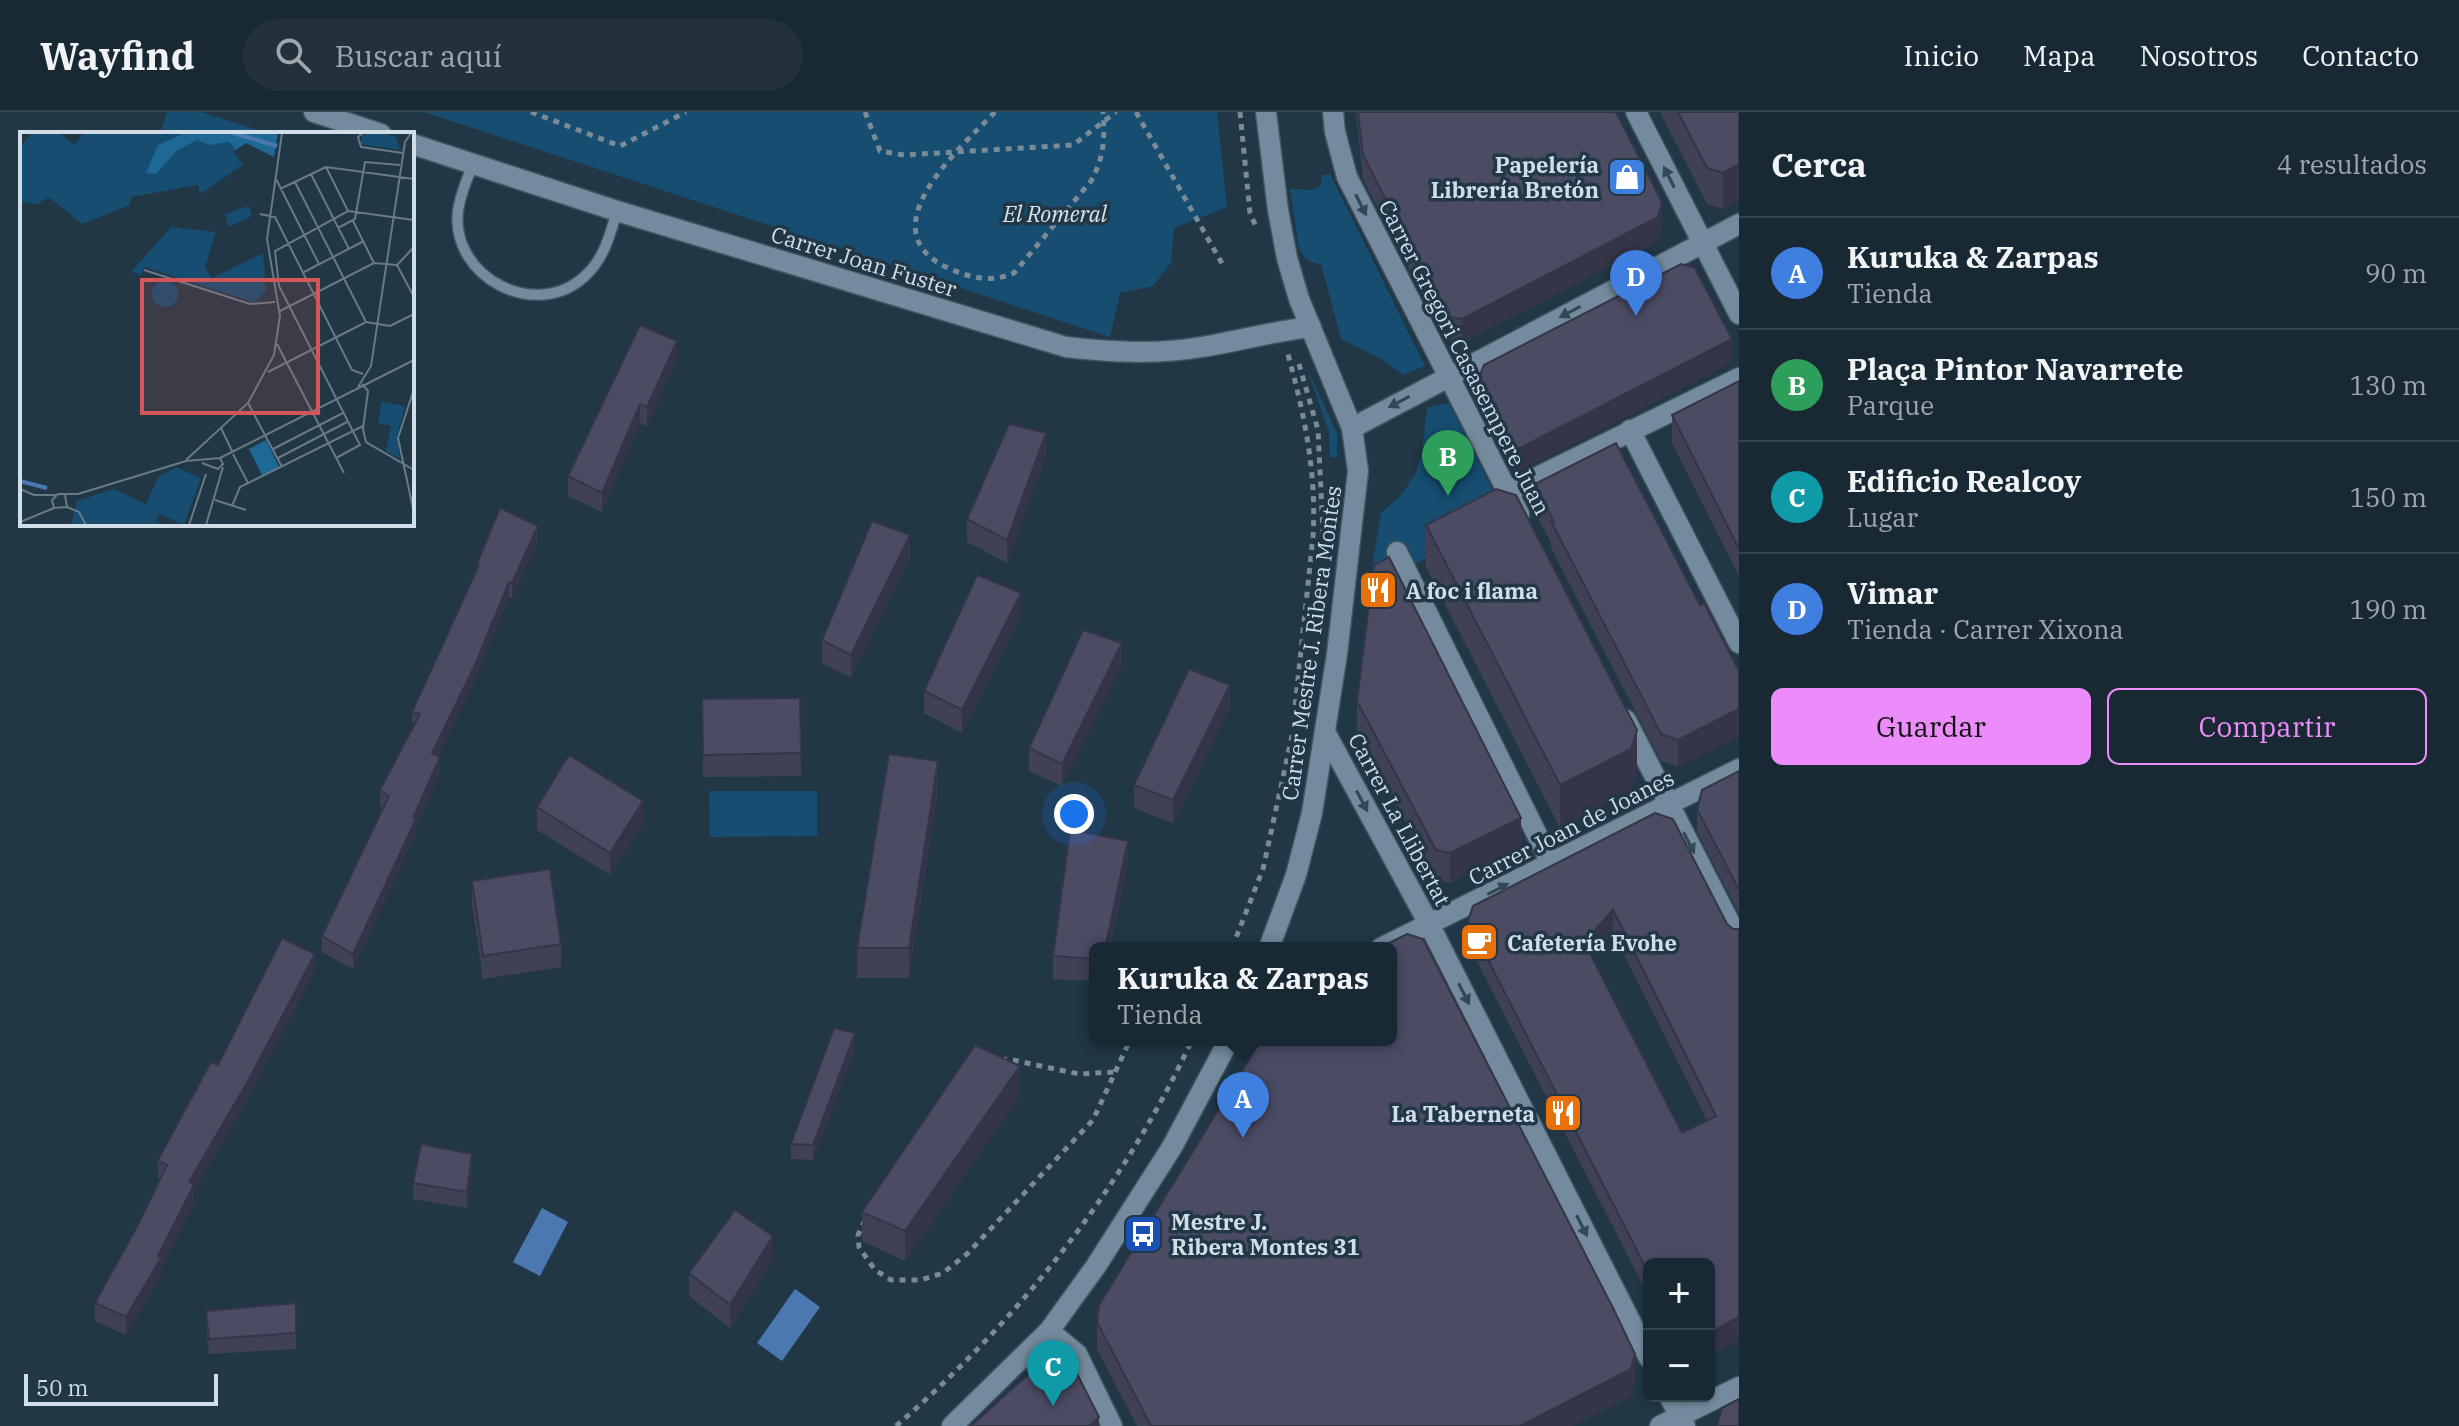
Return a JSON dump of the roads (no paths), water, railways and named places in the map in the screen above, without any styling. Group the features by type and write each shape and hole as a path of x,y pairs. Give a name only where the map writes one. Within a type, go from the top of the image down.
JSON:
{"street":[{"path":"314,112 375,132"},
{"name":"Carrer Mestre J. Ribera Montes","path":"1266,112 1287,258 1299,299 1352,428 1357,450 1357,496 1325,732 1303,850 1271,942"},
{"path":"1636,112 1739,314"},
{"name":"Carrer Gregori Casasempere Juan","path":"1334,122 1347,177 1529,533"},
{"name":"Carrer Joan Fuster","path":"414,145 617,211 1066,347 1134,353 1169,351 1287,338 1311,327"},
{"path":"1352,428 1739,224"},
{"path":"1507,492 1739,378"},
{"path":"1630,430 1739,643"},
{"path":"1397,552 1551,863"},
{"path":"1615,699 1739,941"},
{"name":"Carrer La Llibertat","path":"1325,732 1429,924 1643,1346"},
{"name":"Carrer Joan de Joanes","path":"1393,942 1739,769"},
{"path":"952,1426 1049,1331 1096,1266 1172,1147 1226,1046"},
{"path":"1049,1331 1077,1354 1112,1426"},
{"path":"1660,1426 1682,1421 1739,1387"},
{"path":"1672,1402 1682,1421"}],"lane":[{"path":"473,164 458,212 460,238 470,261 488,280 511,292 536,296 562,291 584,278 601,258 617,211"}],"place":[{"name":"Papelería Librería Bretón","path":"1627,177"},
{"name":"Vimar","path":"1636,316"},
{"name":"Plaça Pintor Navarrete","path":"1448,496"},
{"name":"A foc i flama","path":"1378,590"},
{"name":"Cafetería Evohe","path":"1479,942"},
{"name":"La Taberneta","path":"1563,1113"},
{"name":"Kuruka & Zarpas","path":"1243,1138"},
{"name":"Mestre J. Ribera Montes 31","path":"1143,1234"},
{"name":"Edificio Realcoy","path":"1053,1406"}],"park label":[{"name":"El Romeral","path":"1055,213"}]}
